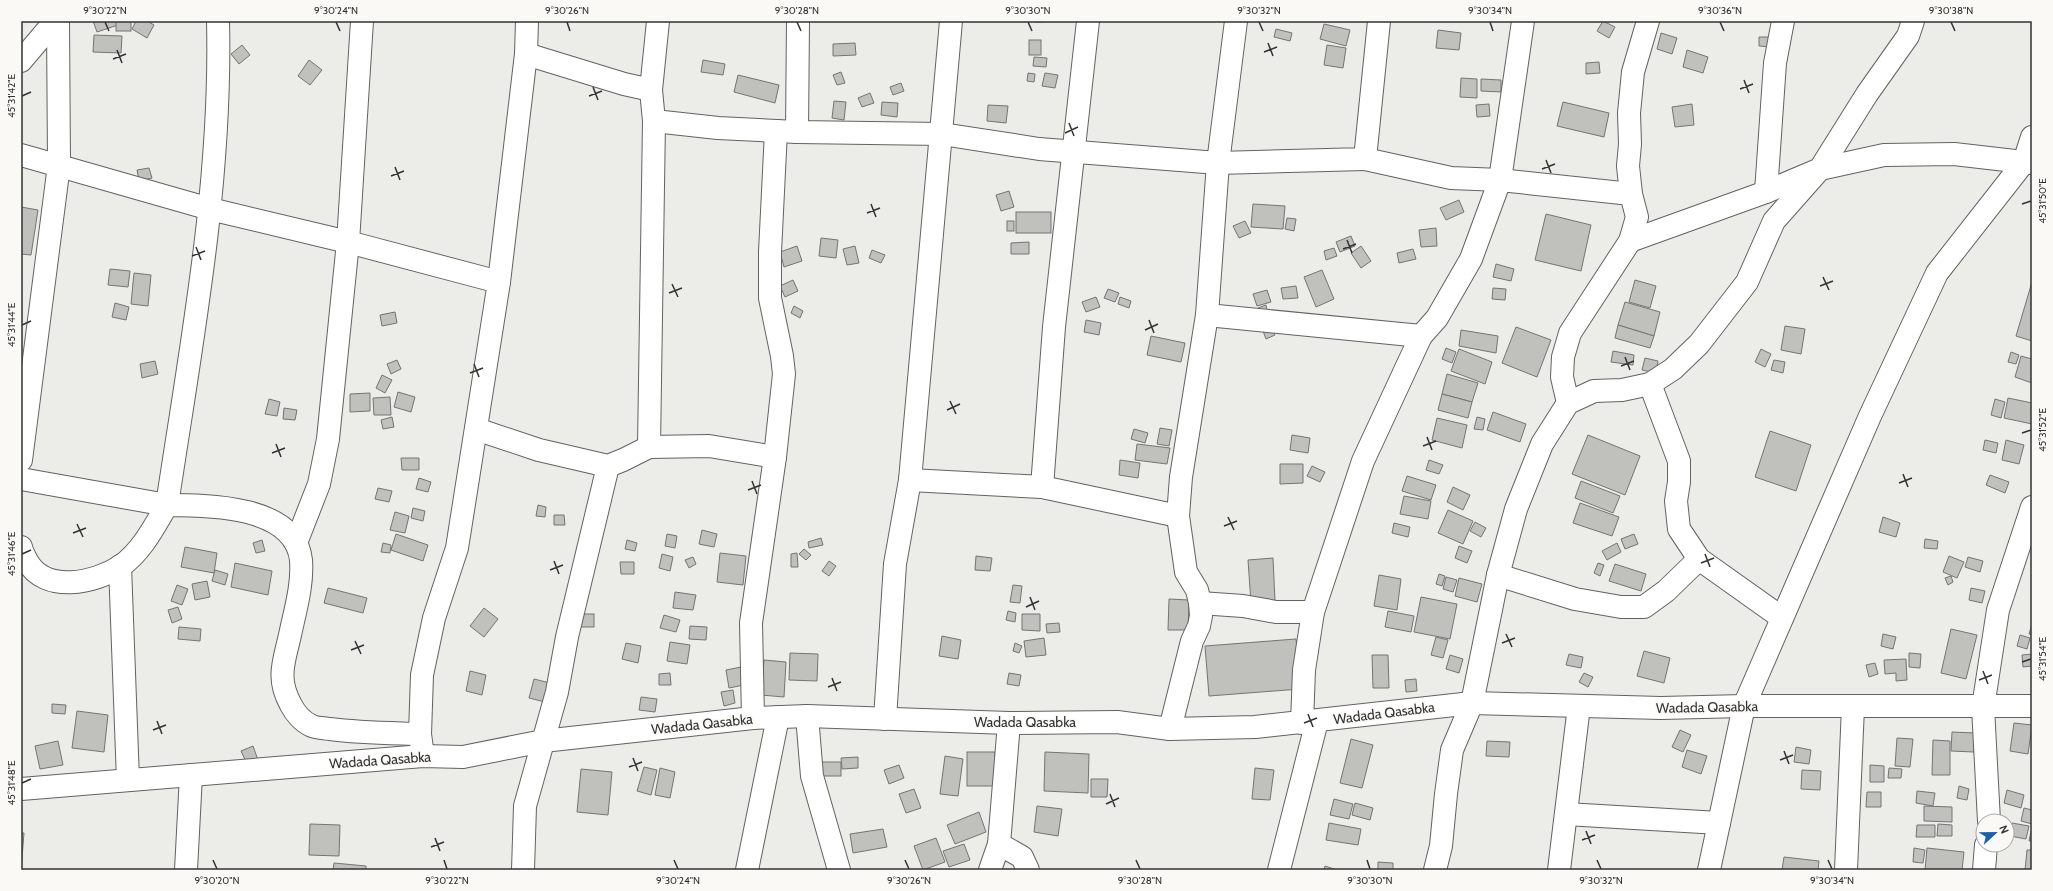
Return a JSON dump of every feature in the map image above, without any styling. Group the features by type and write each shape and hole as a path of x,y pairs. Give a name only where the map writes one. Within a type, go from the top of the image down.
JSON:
{"street":[{"path":"21,61 55,21"},
{"path":"21,460 59,165 58,21"},
{"path":"21,547 31,569 48,580 62,582 91,579 120,566 141,546 167,505 210,209 219,64 218,21"},
{"path":"296,543 319,484 328,439 348,242 362,21"},
{"path":"423,756 420,734 422,675 434,618 456,548 476,429 499,282 526,54 527,21"},
{"path":"649,447 654,121 651,90 658,21"},
{"path":"753,718 751,623 775,457 784,374 782,356 770,298 770,252 786,132 798,21"},
{"path":"885,719 895,564 910,480 951,21"},
{"path":"1042,487 1054,327 1088,21"},
{"path":"1170,729 1192,641 1199,626 1200,603 1197,590 1186,572 1178,516 1181,477 1207,315 1218,163 1236,21"},
{"path":"1365,159 1380,21"},
{"path":"1279,870 1309,722 1304,670 1313,612 1363,461 1421,336 1437,318 1472,259 1500,180 1523,21"},
{"path":"1568,403 1563,370 1563,357 1570,333 1630,241 1637,217 1631,194 1628,166 1630,144 1629,113 1634,72 1648,21"},
{"path":"1766,192 1775,63 1783,21"},
{"path":"1435,870 1441,846 1452,750 1472,703 1498,575 1516,509 1542,444 1568,403 1594,391 1622,390 1650,384 1673,369 1699,344 1747,282 1774,221 1820,168 1867,94 1908,36 1913,21"},
{"path":"526,54 624,84 651,90"},
{"path":"654,121 718,128 786,132 942,134 1006,145 1074,152 1218,163 1365,159 1451,178 1500,180 1631,194"},
{"path":"1709,870 1744,706 1870,416 1937,272 2028,162 2032,137"},
{"path":"1630,241 1766,192 1820,168 1884,155 1954,154 2028,162"},
{"path":"21,155 210,209 348,242 499,282"},
{"path":"1207,315 1421,336"},
{"path":"1650,384 1679,462 1679,482 1676,501 1679,529 1699,559 1782,618"},
{"path":"476,429 539,450 608,466 649,447 709,446 775,457"},
{"path":"523,870 525,806 557,692 567,637 608,466"},
{"path":"21,480 167,505 207,505 250,513 279,524 296,543 301,560 300,589 281,673 285,695 295,713 312,726 352,732 420,734"},
{"path":"910,480 1042,487 1178,516"},
{"path":"1989,813 1983,707 1998,610 2032,507"},
{"path":"1498,575 1575,599 1620,607 1644,608 1666,591 1699,559"},
{"path":"120,566 128,780"},
{"path":"1200,603 1243,606 1276,612 1313,612"},
{"name":"Wadada Qasabka","path":"21,789 423,756 463,757 543,741 753,718 807,716 1009,723 1117,722 1170,729 1255,727 1472,703 1661,708 1744,706 2032,706"},
{"path":"1559,870 1579,706"},
{"path":"1846,870 1853,707"},
{"path":"807,716 812,776 839,870"},
{"path":"747,870 778,717"},
{"path":"990,870 999,844 1009,723"},
{"path":"186,870 191,775"},
{"path":"1566,814 1719,823"},
{"path":"999,844 1022,857 1028,870"},
{"path":"1984,870 1985,853"}],"building":[{"path":"93,21 117,21 118,25 97,32"},
{"path":"116,21 131,21 131,31 116,31"},
{"path":"136,21 147,21 154,25 147,38 132,29"},
{"path":"1035,21 1068,21 1035,22"},
{"path":"1603,21 1615,27 1609,38 1597,31"},
{"path":"1324,24 1350,30 1346,46 1320,39"},
{"path":"1276,29 1292,33 1290,41 1274,37"},
{"path":"1438,30 1461,33 1459,50 1436,48"},
{"path":"1661,33 1677,38 1672,54 1657,49"},
{"path":"94,35 122,36 121,53 93,52"},
{"path":"1759,37 1772,37 1772,47 1759,46"},
{"path":"1029,40 1041,40 1041,55 1029,55"},
{"path":"855,43 856,55 833,56 833,44"},
{"path":"242,45 250,55 239,64 231,54"},
{"path":"1327,45 1346,48 1343,68 1324,65"},
{"path":"1687,50 1708,57 1703,73 1683,67"},
{"path":"1034,57 1047,58 1046,67 1033,66"},
{"path":"309,60 322,70 310,85 298,76"},
{"path":"703,60 725,64 723,75 701,72"},
{"path":"1599,62 1600,73 1586,74 1586,63"},
{"path":"841,72 845,83 837,85 833,75"},
{"path":"1028,73 1035,74 1034,82 1027,81"},
{"path":"1045,73 1058,75 1055,88 1042,86"},
{"path":"738,75 779,85 775,103 734,92"},
{"path":"1461,78 1477,79 1477,98 1460,97"},
{"path":"1481,79 1501,80 1501,92 1481,91"},
{"path":"901,83 904,91 893,95 890,87"},
{"path":"870,93 874,103 862,107 858,98"},
{"path":"834,101 846,102 844,120 832,118"},
{"path":"882,102 898,103 897,117 881,115"},
{"path":"1563,102 1609,113 1604,137 1557,126"},
{"path":"1489,104 1490,116 1477,117 1476,105"},
{"path":"1692,104 1694,125 1675,127 1672,107"},
{"path":"988,105 1008,106 1006,123 987,121"},
{"path":"149,168 152,178 139,181 137,170"},
{"path":"1009,191 1014,207 1001,211 996,195"},
{"path":"1459,200 1464,212 1446,220 1440,208"},
{"path":"1253,204 1285,206 1283,229 1251,227"},
{"path":"21,207 38,210 31,255 21,254"},
{"path":"1016,212 1051,212 1051,233 1016,233"},
{"path":"1546,214 1591,225 1581,271 1535,260"},
{"path":"1287,218 1296,219 1294,231 1285,229"},
{"path":"1007,221 1014,221 1014,231 1007,231"},
{"path":"1245,221 1251,233 1239,238 1233,226"},
{"path":"1436,228 1437,246 1421,247 1419,230"},
{"path":"1351,236 1355,246 1340,252 1336,242"},
{"path":"821,238 838,240 836,258 819,256"},
{"path":"1029,242 1029,254 1011,254 1011,243"},
{"path":"797,246 802,261 784,267 780,252"},
{"path":"855,246 859,263 847,265 843,249"},
{"path":"1361,246 1371,261 1361,268 1351,253"},
{"path":"1334,248 1337,256 1326,260 1324,251"},
{"path":"1413,249 1416,259 1399,263 1397,253"},
{"path":"872,250 885,255 881,263 869,258"},
{"path":"1496,264 1514,269 1511,281 1493,277"},
{"path":"110,269 130,271 128,287 108,285"},
{"path":"1322,270 1334,299 1316,307 1304,277"},
{"path":"134,273 151,275 148,306 131,304"},
{"path":"793,280 798,291 785,297 780,286"},
{"path":"1635,280 1656,286 1650,308 1629,302"},
{"path":"2032,282 2032,341 2016,336"},
{"path":"1296,286 1298,298 1283,299 1281,288"},
{"path":"1493,288 1506,289 1505,300 1492,299"},
{"path":"1108,289 1119,293 1115,302 1104,298"},
{"path":"1267,290 1271,302 1257,306 1253,294"},
{"path":"1096,297 1100,307 1086,312 1082,302"},
{"path":"1120,297 1131,301 1129,308 1118,304"},
{"path":"1625,302 1660,312 1654,336 1618,325"},
{"path":"115,303 129,307 126,320 112,317"},
{"path":"1266,305 1267,311 1259,313 1258,308"},
{"path":"794,306 803,311 800,318 791,313"},
{"path":"395,312 397,323 382,326 380,315"},
{"path":"1086,320 1101,323 1099,335 1084,332"},
{"path":"1618,325 1654,336 1650,348 1615,338"},
{"path":"1785,326 1805,329 1801,354 1781,350"},
{"path":"1516,327 1551,340 1537,377 1502,363"},
{"path":"1271,328 1275,335 1266,339 1263,331"},
{"path":"1461,330 1498,336 1496,353 1459,346"},
{"path":"1151,336 1185,343 1181,362 1147,355"},
{"path":"1446,348 1456,352 1452,363 1442,359"},
{"path":"1459,349 1492,362 1485,384 1451,371"},
{"path":"1761,349 1771,354 1765,367 1755,362"},
{"path":"1613,351 1634,355 1633,365 1611,362"},
{"path":"2011,352 2019,355 2016,364 2008,362"},
{"path":"2021,356 2032,359 2032,383 2015,377"},
{"path":"1645,358 1658,361 1656,373 1642,370"},
{"path":"397,360 401,369 391,374 387,364"},
{"path":"1774,360 1785,362 1783,373 1771,370"},
{"path":"155,361 158,374 142,378 140,364"},
{"path":"1447,374 1478,383 1472,402 1442,394"},
{"path":"382,375 392,380 385,393 376,388"},
{"path":"398,392 415,397 411,412 394,407"},
{"path":"370,393 370,411 350,412 350,394"},
{"path":"1442,394 1472,402 1468,418 1438,410"},
{"path":"390,397 391,415 374,415 373,398"},
{"path":"2008,398 2032,403 2032,424 2004,418"},
{"path":"269,399 280,402 277,416 265,414"},
{"path":"1995,399 2005,402 2001,418 1991,415"},
{"path":"284,408 297,410 295,420 283,419"},
{"path":"1493,412 1526,424 1520,442 1487,430"},
{"path":"392,417 394,427 383,429 381,420"},
{"path":"1477,417 1485,419 1483,430 1474,429"},
{"path":"1437,418 1467,425 1462,448 1432,440"},
{"path":"1160,428 1172,430 1169,446 1157,444"},
{"path":"1134,429 1148,433 1145,443 1131,439"},
{"path":"1770,431 1811,445 1796,491 1755,477"},
{"path":"1292,435 1310,438 1308,453 1290,450"},
{"path":"1588,435 1640,456 1625,495 1572,474"},
{"path":"1985,440 1998,443 1996,453 1983,450"},
{"path":"2006,440 2024,445 2019,464 2002,460"},
{"path":"1137,444 1170,448 1167,464 1135,460"},
{"path":"401,458 419,458 419,470 402,470"},
{"path":"1120,460 1140,463 1138,478 1119,475"},
{"path":"1429,460 1443,465 1439,474 1426,470"},
{"path":"1280,464 1303,464 1303,483 1280,484"},
{"path":"1312,466 1325,472 1320,482 1307,476"},
{"path":"1990,475 2009,482 2005,493 1986,485"},
{"path":"1407,476 1436,485 1431,500 1402,491"},
{"path":"419,478 431,482 428,492 416,489"},
{"path":"1581,481 1620,496 1613,513 1575,498"},
{"path":"1453,487 1470,495 1463,510 1447,502"},
{"path":"378,488 392,491 389,502 375,499"},
{"path":"1404,496 1431,501 1428,519 1400,514"},
{"path":"1580,503 1619,517 1612,536 1573,523"},
{"path":"538,505 546,507 545,517 536,516"},
{"path":"413,508 425,511 423,521 411,518"},
{"path":"1448,510 1473,521 1463,544 1438,533"},
{"path":"395,512 409,516 405,533 390,530"},
{"path":"554,515 564,515 565,525 554,525"},
{"path":"1883,517 1900,523 1896,537 1879,532"},
{"path":"1475,522 1486,528 1481,537 1470,531"},
{"path":"1394,523 1410,527 1408,537 1392,533"},
{"path":"702,530 717,534 714,547 699,544"},
{"path":"396,534 428,545 423,561 391,550"},
{"path":"667,534 677,536 675,548 665,546"},
{"path":"1634,534 1638,544 1625,549 1621,539"},
{"path":"821,538 823,545 809,548 808,542"},
{"path":"1925,539 1938,541 1937,549 1924,548"},
{"path":"262,540 265,551 256,553 253,543"},
{"path":"627,540 637,543 635,551 625,549"},
{"path":"383,543 391,545 390,553 381,552"},
{"path":"1617,543 1621,552 1607,560 1602,551"},
{"path":"1459,546 1472,551 1467,563 1455,558"},
{"path":"185,547 217,553 214,573 181,567"},
{"path":"804,549 811,555 806,560 799,554"},
{"path":"720,553 746,556 743,585 717,582"},
{"path":"797,553 798,567 791,567 791,554"},
{"path":"662,554 673,557 670,571 659,568"},
{"path":"976,556 992,558 990,571 975,570"},
{"path":"1949,556 1964,562 1957,578 1943,572"},
{"path":"693,557 696,564 689,568 685,560"},
{"path":"1968,557 1983,561 1980,572 1965,567"},
{"path":"1273,558 1275,601 1251,603 1248,560"},
{"path":"829,561 836,566 829,576 822,571"},
{"path":"620,562 634,562 634,574 621,574"},
{"path":"235,563 272,571 268,595 231,587"},
{"path":"1598,563 1604,565 1600,576 1594,573"},
{"path":"1615,564 1646,574 1641,591 1609,581"},
{"path":"215,570 228,574 225,585 212,581"},
{"path":"1439,574 1445,576 1442,586 1436,584"},
{"path":"1379,575 1401,579 1397,610 1374,606"},
{"path":"1951,576 1953,582 1948,585 1945,578"},
{"path":"1446,577 1457,580 1453,592 1443,589"},
{"path":"1459,578 1482,584 1477,602 1455,596"},
{"path":"207,581 210,597 195,600 192,584"},
{"path":"177,585 188,589 182,605 171,601"},
{"path":"1013,585 1022,586 1020,603 1010,602"},
{"path":"328,588 367,598 363,613 324,603"},
{"path":"1971,588 1985,591 1982,603 1969,600"},
{"path":"675,592 696,595 693,610 673,608"},
{"path":"1421,597 1457,604 1450,639 1414,632"},
{"path":"1169,599 1189,600 1188,630 1168,630"},
{"path":"178,607 182,619 172,623 168,610"},
{"path":"484,608 498,619 484,637 470,626"},
{"path":"1008,611 1016,613 1015,622 1006,620"},
{"path":"1388,611 1414,616 1411,632 1385,627"},
{"path":"580,614 594,614 594,627 580,627"},
{"path":"1022,614 1040,614 1040,631 1022,630"},
{"path":"664,615 680,620 676,632 660,628"},
{"path":"1059,623 1060,632 1047,633 1046,624"},
{"path":"2032,624 2032,635 2029,634"},
{"path":"690,626 707,627 706,640 689,639"},
{"path":"179,627 201,629 200,641 178,639"},
{"path":"1951,629 1977,635 1966,679 1941,673"},
{"path":"1883,634 1896,637 1893,649 1881,646"},
{"path":"2020,635 2030,638 2027,649 2017,646"},
{"path":"942,636 961,640 958,659 939,656"},
{"path":"1436,637 1448,640 1443,658 1431,655"},
{"path":"1044,638 1046,655 1026,657 1024,641"},
{"path":"1296,639 1300,689 1209,696 1205,646"},
{"path":"670,642 690,645 687,664 667,661"},
{"path":"626,643 641,646 638,663 622,659"},
{"path":"1015,643 1022,646 1019,653 1013,651"},
{"path":"1644,651 1670,658 1664,683 1637,676"},
{"path":"790,653 818,654 817,681 789,680"},
{"path":"1909,653 1921,654 1920,668 1909,667"},
{"path":"1569,654 1583,657 1581,668 1566,665"},
{"path":"2032,654 2032,666 2023,667 2022,655"},
{"path":"1372,655 1388,655 1389,688 1373,688"},
{"path":"1450,655 1463,659 1459,673 1446,669"},
{"path":"1906,659 1907,680 1896,681 1896,673 1885,674 1884,660"},
{"path":"764,660 786,662 784,697 761,695"},
{"path":"1875,663 1878,674 1869,677 1866,665"},
{"path":"741,667 744,685 729,688 726,670"},
{"path":"470,671 486,675 482,695 466,691"},
{"path":"670,673 671,685 659,685 659,674"},
{"path":"1009,673 1021,675 1019,686 1007,684"},
{"path":"1584,673 1593,677 1588,687 1579,682"},
{"path":"534,679 550,683 545,702 529,698"},
{"path":"1416,679 1417,691 1406,692 1405,680"},
{"path":"733,690 735,703 724,706 721,692"},
{"path":"641,697 657,699 655,712 639,710"},
{"path":"52,704 66,705 65,714 52,713"},
{"path":"77,711 108,715 104,752 72,748"},
{"path":"2014,723 2032,725 2028,754 2010,751"},
{"path":"1680,730 1691,735 1683,752 1672,747"},
{"path":"1952,732 1975,733 1974,752 1951,751"},
{"path":"1897,738 1913,739 1910,767 1895,766"},
{"path":"1351,739 1373,745 1362,788 1340,783"},
{"path":"1933,740 1950,741 1950,775 1932,775"},
{"path":"58,741 63,765 40,769 35,746"},
{"path":"1487,741 1510,742 1509,757 1486,756"},
{"path":"253,746 258,760 247,764 241,751"},
{"path":"1796,747 1811,750 1809,764 1794,762"},
{"path":"1687,750 1707,756 1701,774 1682,767"},
{"path":"967,752 995,752 995,786 967,786"},
{"path":"1045,752 1089,754 1088,793 1044,791"},
{"path":"945,756 963,759 958,796 940,794"},
{"path":"858,757 858,768 842,769 841,758"},
{"path":"821,762 841,762 841,776 821,776"},
{"path":"899,765 904,778 889,784 884,770"},
{"path":"1870,765 1884,766 1884,782 1870,782"},
{"path":"644,767 657,770 651,795 637,791"},
{"path":"660,768 675,772 670,798 655,795"},
{"path":"1255,768 1274,770 1270,800 1252,799"},
{"path":"1889,768 1902,769 1901,778 1888,778"},
{"path":"581,769 612,772 608,815 577,812"},
{"path":"1802,770 1821,771 1820,790 1801,789"},
{"path":"1091,779 1108,779 1107,797 1091,797"},
{"path":"1959,786 1969,789 1967,800 1957,798"},
{"path":"914,789 921,808 906,813 899,794"},
{"path":"2007,790 2024,795 2021,808 2004,803"},
{"path":"1917,791 1935,793 1933,806 1916,803"},
{"path":"1867,792 1881,792 1881,807 1866,807"},
{"path":"1334,799 1353,804 1349,819 1330,815"},
{"path":"1355,803 1373,808 1370,820 1352,815"},
{"path":"1037,806 1062,809 1058,836 1034,832"},
{"path":"1924,806 1952,807 1952,822 1924,821"},
{"path":"2024,808 2032,810 2032,824 2021,821"},
{"path":"979,812 986,832 955,844 947,825"},
{"path":"1329,823 1361,829 1358,845 1326,840"},
{"path":"310,824 340,825 339,856 309,855"},
{"path":"1938,824 1952,825 1952,836 1937,836"},
{"path":"2015,824 2029,826 2026,839 2015,837"},
{"path":"1917,825 1935,825 1935,837 1916,837"},
{"path":"2032,827 2032,841 2029,841"},
{"path":"883,829 887,847 853,853 850,834"},
{"path":"21,833 24,833 21,870"},
{"path":"936,838 945,862 923,870 914,846"},
{"path":"964,844 970,860 949,867 943,851"},
{"path":"1914,848 1925,850 1923,863 1913,862"},
{"path":"1927,848 1964,852 1962,870 1925,870"},
{"path":"2027,850 2032,850 2032,870 2025,870"},
{"path":"1784,857 1819,861 1818,870 1782,870"},
{"path":"1378,862 1393,863 1393,870 1378,870"},
{"path":"334,863 366,866 366,870 333,870"},
{"path":"1325,866 1337,870 1324,870"}]}
